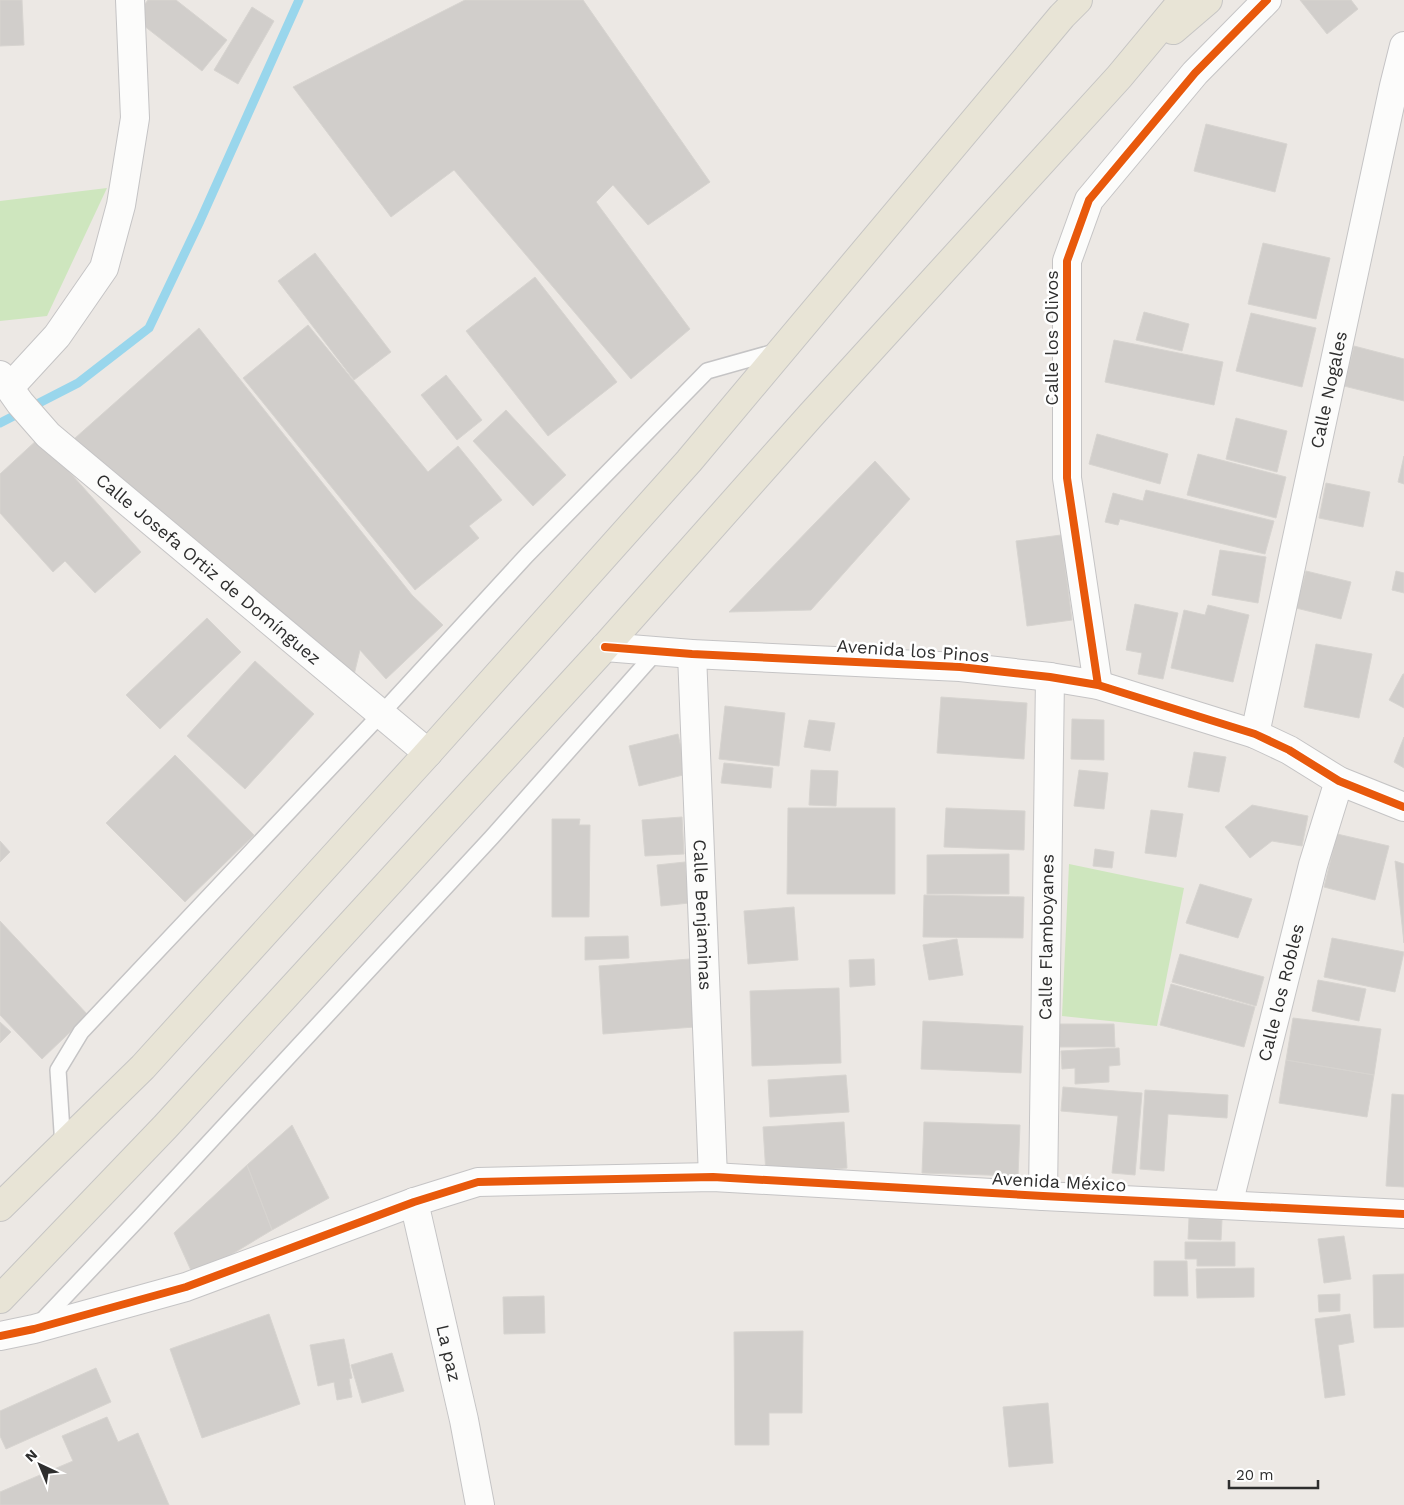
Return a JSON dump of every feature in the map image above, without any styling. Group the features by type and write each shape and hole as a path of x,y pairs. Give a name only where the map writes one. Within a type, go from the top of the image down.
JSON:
{"main road":[{"path":"0,1299 165,1127 605,646 811,415 1119,77 1183,0"},
{"path":"1119,77 1208,0"},
{"path":"0,1207 143,1067 428,753 689,460 1071,5"}],"street":[{"path":"10,388 57,336 104,268 121,205 135,118 130,0"},
{"name":"Calle los Olivos","path":"1098,685 1067,478 1067,261 1089,200 1195,73 1267,0"},
{"name":"Calle Nogales","path":"1254,734 1404,46"},
{"name":"Calle Josefa Ortiz de Domínguez","path":"10,388 48,435 428,753"},
{"name":"Avenida los Pinos","path":"605,646 692,654 960,668 1050,677 1098,685 1254,734 1289,750 1339,781 1404,808"},
{"name":"Calle Benjaminas","path":"692,654 713,1177"},
{"name":"Calle Flamboyanes","path":"1043,1196 1050,677"},
{"name":"Calle los Robles","path":"1228,1205 1313,865 1339,781"},
{"name":"Avenida México","path":"0,1336 34,1329 186,1287 414,1202 478,1182 713,1177 1294,1210 1404,1214"},
{"name":"La paz","path":"414,1202 464,1420 480,1505"}],"lane":[{"path":"63,1147 58,1070 81,1032 381,714 526,555 707,371 781,351"},
{"path":"34,1329 135,1223 492,837 657,651"}],"green space":[{"path":"107,188 47,316 0,321 0,201"},
{"path":"1069,864 1184,888 1157,1026 1062,1016"}],"building":[{"path":"0,0 22,0 24,45 0,46"},
{"path":"148,0 176,0 227,40 202,71 134,18"},
{"path":"465,0 583,0 710,182 648,225 613,185 596,202 690,329 631,379 454,170 391,217 293,87"},
{"path":"1300,0 1351,0 1358,9 1327,34"},
{"path":"252,7 274,21 238,84 214,70"},
{"path":"1206,124 1287,144 1275,192 1194,171"},
{"path":"1263,243 1330,258 1316,319 1248,304"},
{"path":"315,253 391,352 354,380 278,281"},
{"path":"535,277 617,382 548,436 466,331"},
{"path":"1144,312 1189,324 1182,351 1136,340"},
{"path":"1251,313 1316,328 1302,387 1236,371"},
{"path":"308,325 428,472 458,446 502,500 469,526 479,538 415,590 243,378"},
{"path":"199,328 412,595 443,625 386,679 360,650 353,679 181,538 74,439"},
{"path":"1114,340 1223,362 1214,405 1105,382"},
{"path":"1354,346 1404,359 1404,401 1344,386"},
{"path":"446,375 482,420 457,440 421,395"},
{"path":"506,410 566,475 533,506 473,441"},
{"path":"1236,418 1287,431 1277,472 1226,459"},
{"path":"1097,434 1168,454 1160,484 1089,464"},
{"path":"39,438 141,552 95,593 65,561 53,572 0,513 0,474"},
{"path":"1198,454 1286,477 1276,518 1187,495"},
{"path":"1404,456 1404,484 1398,482"},
{"path":"875,461 910,499 811,610 729,612"},
{"path":"1326,483 1370,492 1363,527 1319,518"},
{"path":"1146,490 1274,521 1265,554 1120,519 1118,525 1105,522 1113,493 1143,501"},
{"path":"1061,535 1072,620 1027,626 1016,541"},
{"path":"1220,550 1266,557 1258,603 1212,595"},
{"path":"1306,571 1351,582 1341,619 1296,608"},
{"path":"1396,571 1404,573 1404,593 1392,590"},
{"path":"1135,604 1178,613 1163,679 1138,674 1142,653 1126,650"},
{"path":"1208,605 1249,615 1233,682 1171,668 1184,610 1205,615"},
{"path":"207,618 241,652 160,729 126,695"},
{"path":"1316,644 1372,654 1359,718 1304,707"},
{"path":"255,661 314,714 245,789 187,736"},
{"path":"1404,674 1404,708 1389,700"},
{"path":"941,697 1027,703 1024,759 937,753"},
{"path":"725,706 785,713 779,766 719,759"},
{"path":"1072,719 1104,720 1104,760 1071,759"},
{"path":"809,720 835,723 830,751 804,747"},
{"path":"678,734 687,774 639,786 629,746"},
{"path":"1404,737 1404,768 1394,762"},
{"path":"1194,752 1226,757 1219,792 1188,787"},
{"path":"175,755 254,835 185,902 106,823"},
{"path":"724,763 773,768 771,788 721,783"},
{"path":"811,770 838,771 836,806 809,805"},
{"path":"1079,770 1108,773 1104,809 1074,806"},
{"path":"1252,805 1308,816 1302,846 1272,841 1250,858 1225,827"},
{"path":"788,808 895,808 895,894 787,894"},
{"path":"946,808 1025,811 1024,850 944,847"},
{"path":"1151,810 1183,814 1176,857 1145,853"},
{"path":"682,817 684,854 645,856 642,820"},
{"path":"552,819 580,819 579,825 590,825 589,917 552,917"},
{"path":"1337,834 1389,846 1375,900 1324,887"},
{"path":"0,841 10,852 0,862"},
{"path":"1095,849 1114,852 1112,868 1093,866"},
{"path":"1009,854 1009,894 927,894 927,855"},
{"path":"1395,861 1404,864 1404,943"},
{"path":"685,862 689,903 661,906 657,865"},
{"path":"1200,884 1252,899 1238,938 1186,923"},
{"path":"924,895 1024,897 1023,938 923,937"},
{"path":"794,907 798,960 748,964 744,911"},
{"path":"0,921 88,1015 42,1059 0,1015"},
{"path":"628,936 629,958 585,960 585,937"},
{"path":"1332,938 1404,952 1395,992 1324,977"},
{"path":"957,939 963,975 929,980 923,945"},
{"path":"1180,954 1264,977 1256,1006 1172,982"},
{"path":"690,959 694,1027 603,1034 599,966"},
{"path":"874,959 875,985 850,987 849,960"},
{"path":"1318,980 1366,989 1359,1021 1312,1011"},
{"path":"1171,984 1255,1007 1244,1047 1160,1025"},
{"path":"839,988 841,1063 752,1066 750,991"},
{"path":"1293,1018 1381,1029 1374,1075 1286,1060"},
{"path":"923,1021 1023,1026 1021,1073 921,1069"},
{"path":"0,1022 11,1032 0,1043"},
{"path":"1059,1024 1114,1024 1115,1047 1059,1047"},
{"path":"1119,1048 1120,1065 1109,1066 1109,1082 1075,1084 1075,1068 1062,1069 1061,1051"},
{"path":"1286,1060 1374,1075 1367,1117 1279,1103"},
{"path":"846,1075 849,1112 770,1117 768,1080"},
{"path":"1063,1087 1142,1093 1135,1175 1112,1173 1118,1116 1061,1111"},
{"path":"1145,1090 1228,1095 1227,1118 1168,1114 1164,1171 1140,1169"},
{"path":"1392,1094 1404,1095 1404,1187 1386,1186"},
{"path":"844,1122 847,1168 766,1174 763,1127"},
{"path":"924,1122 1020,1125 1018,1176 922,1173"},
{"path":"292,1125 329,1198 272,1230 247,1165"},
{"path":"247,1165 272,1230 194,1277 174,1233"},
{"path":"1189,1218 1222,1220 1221,1240 1188,1239"},
{"path":"1344,1236 1351,1279 1324,1283 1318,1239"},
{"path":"1185,1242 1235,1242 1235,1266 1197,1266 1197,1259 1185,1259"},
{"path":"1154,1261 1187,1261 1188,1296 1154,1296"},
{"path":"1254,1268 1254,1297 1197,1298 1196,1269"},
{"path":"1404,1274 1404,1327 1374,1328 1373,1275"},
{"path":"1340,1294 1340,1311 1319,1312 1318,1295"},
{"path":"544,1296 545,1333 504,1334 503,1297"},
{"path":"269,1314 300,1404 202,1438 170,1349"},
{"path":"1350,1314 1354,1342 1338,1345 1345,1395 1325,1398 1315,1319"},
{"path":"803,1331 802,1413 769,1413 769,1445 735,1445 734,1332"},
{"path":"344,1339 352,1378 349,1379 352,1397 337,1400 334,1382 318,1386 310,1345"},
{"path":"392,1353 404,1391 362,1403 351,1365"},
{"path":"96,1368 111,1402 6,1449 0,1436 0,1411"},
{"path":"1048,1403 1053,1463 1009,1467 1003,1407"},
{"path":"107,1417 118,1442 138,1433 169,1505 0,1505 0,1492 73,1461 62,1436"}],"waterway":[{"path":"0,423 78,383 149,328 200,221 299,0"}],"cycle path":[{"path":"1098,685 1067,478 1067,261 1089,200 1195,73 1267,0"},
{"path":"605,647 692,654 960,667 1050,677 1098,685 1255,734 1289,750 1339,781 1404,807"},
{"path":"0,1336 34,1329 186,1287 414,1202 478,1182 713,1177 1404,1214"}]}
